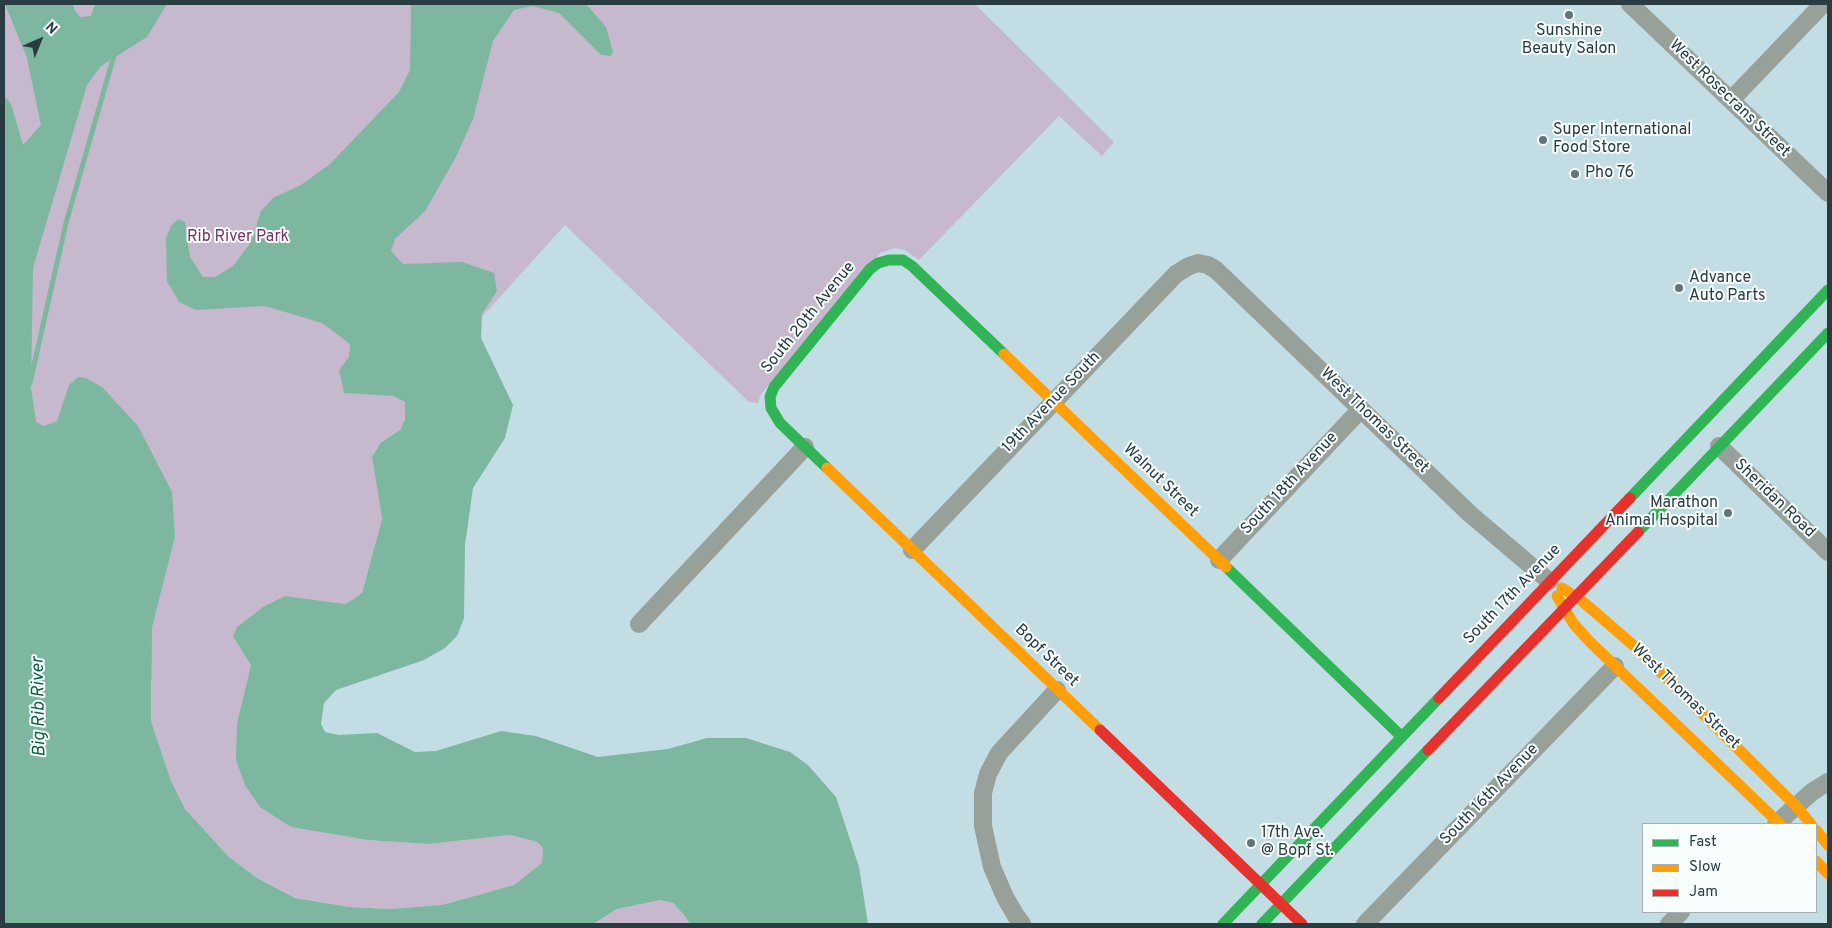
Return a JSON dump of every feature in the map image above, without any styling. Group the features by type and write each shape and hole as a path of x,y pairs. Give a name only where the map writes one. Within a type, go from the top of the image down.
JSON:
{"main road":[{"name":"Walnut Street","path":"889,260 903,260 912,266 1402,737"},
{"name":"South 20th Avenue","path":"771,408 770,397 774,387 870,269 878,263 889,260"},
{"name":"South 17th Avenue","path":"1223,924 1828,290"},
{"path":"1262,924 1828,333"},
{"name":"Bopf Street","path":"771,408 780,422 805,447 1302,924"},
{"name":"West Thomas Street","path":"1550,581 1575,596 1639,651 1811,823"},
{"name":"West Thomas Street","path":"1550,581 1564,608 1589,641 1777,823"},
{"path":"1817,831 1828,845"},
{"path":"1817,862 1828,874"}],"street":[{"name":"West Rosecrans Street","path":"1630,4 1828,193"},
{"path":"1731,100 1823,4"},
{"name":"19th Avenue South","path":"912,550 1176,274 1189,266 1198,264"},
{"name":"West Thomas Street","path":"1198,264 1208,265 1216,270 1470,514 1550,581"},
{"name":"South 18th Avenue","path":"1219,560 1361,408"},
{"name":"Sheridan Road","path":"1719,446 1828,552"},
{"path":"639,624 805,447"},
{"name":"South 16th Avenue","path":"1366,924 1615,666"},
{"path":"1022,924 1005,896 992,867 983,826 983,793 988,774 999,754 1057,690"},
{"path":"1779,823 1812,792 1828,782"},
{"path":"1669,924 1680,913"}],"green space":[{"name":"Rib River Park","path":"4,4 975,4 1114,142 1102,156 1059,116 919,260 905,250 895,248 880,253 761,394 758,403 749,402 565,225 405,402 405,419 400,430 379,443 372,457 382,519 362,593 346,604 285,596 263,607 237,627 251,665 237,723 291,827 367,840 429,844 510,835 537,842 543,848 542,863 514,885 442,905 389,909 349,907 295,898 257,878 229,857 185,809 171,781 151,721 152,681 4,535"},
{"path":"660,900 673,903 690,924 593,924 617,909"}],"water":[{"name":"Big Rib River","path":"5,4 73,4 80,17 91,16 95,4 167,4 147,37 101,66 87,85 33,268 31,388 36,422 44,426 57,421 69,385 78,377 86,378 102,387 138,426 172,492 175,537 152,627 151,721 171,781 185,809 229,857 257,878 295,898 349,907 389,909 442,905 514,885 542,863 543,848 537,842 510,835 429,844 367,840 291,827 260,807 245,785 236,760 237,723 251,665 233,636 237,627 263,607 285,596 346,604 362,593 382,519 372,457 380,443 400,430 405,419 405,402 394,396 344,393 339,370 349,357 350,344 322,323 265,306 196,310 179,302 167,281 166,238 171,226 178,219 185,222 190,257 203,277 215,277 233,266 251,242 261,211 273,198 301,185 330,164 399,92 410,70 411,4 586,4 606,27 613,52 611,56 601,55 559,13 533,6 514,10 493,41 473,119 455,159 425,211 395,239 391,251 403,264 462,262 494,273 497,291 482,314 481,338 513,405 505,438 473,488 465,545 464,618 457,636 445,648 424,660 336,690 324,703 321,724 325,732 339,735 377,733 415,752 436,751 501,731 536,736 598,757 668,749 707,738 746,738 790,752 808,765 836,797 859,867 868,924 690,924 673,903 660,900 617,909 593,924 4,924 4,95 11,104 23,145 41,125 27,58"}],"waterway":[{"path":"30,383 66,223 115,52"}],"traffic: fast":[{"path":"827,468 780,423 771,408 770,397 774,387 870,269 878,263 889,260 903,260 912,266 1004,354"},
{"path":"1630,498 1828,290"},
{"path":"1638,532 1828,333"},
{"path":"1226,567 1402,737"},
{"path":"1223,924 1439,698"},
{"path":"1262,924 1428,750"}],"traffic: slow":[{"path":"1004,354 1226,567"},
{"path":"827,468 1100,730"},
{"path":"1562,588 1582,601 1633,645 1796,806 1810,823"},
{"path":"1557,596 1573,623 1589,641 1779,823"},
{"path":"1817,831 1828,845"},
{"path":"1817,862 1828,874"}],"traffic: jam":[{"path":"1439,698 1630,498"},
{"path":"1428,750 1638,532"},
{"path":"1100,730 1302,924"}],"place":[{"name":"Sunshine Beauty Salon","path":"1569,15"},
{"name":"Super International Food Store","path":"1543,140"},
{"name":"Pho 76","path":"1575,174"},
{"name":"Advance Auto Parts","path":"1679,288"},
{"name":"Marathon Animal Hospital","path":"1728,513"},
{"name":"17th Ave. @ Bopf St.","path":"1251,843"}]}
